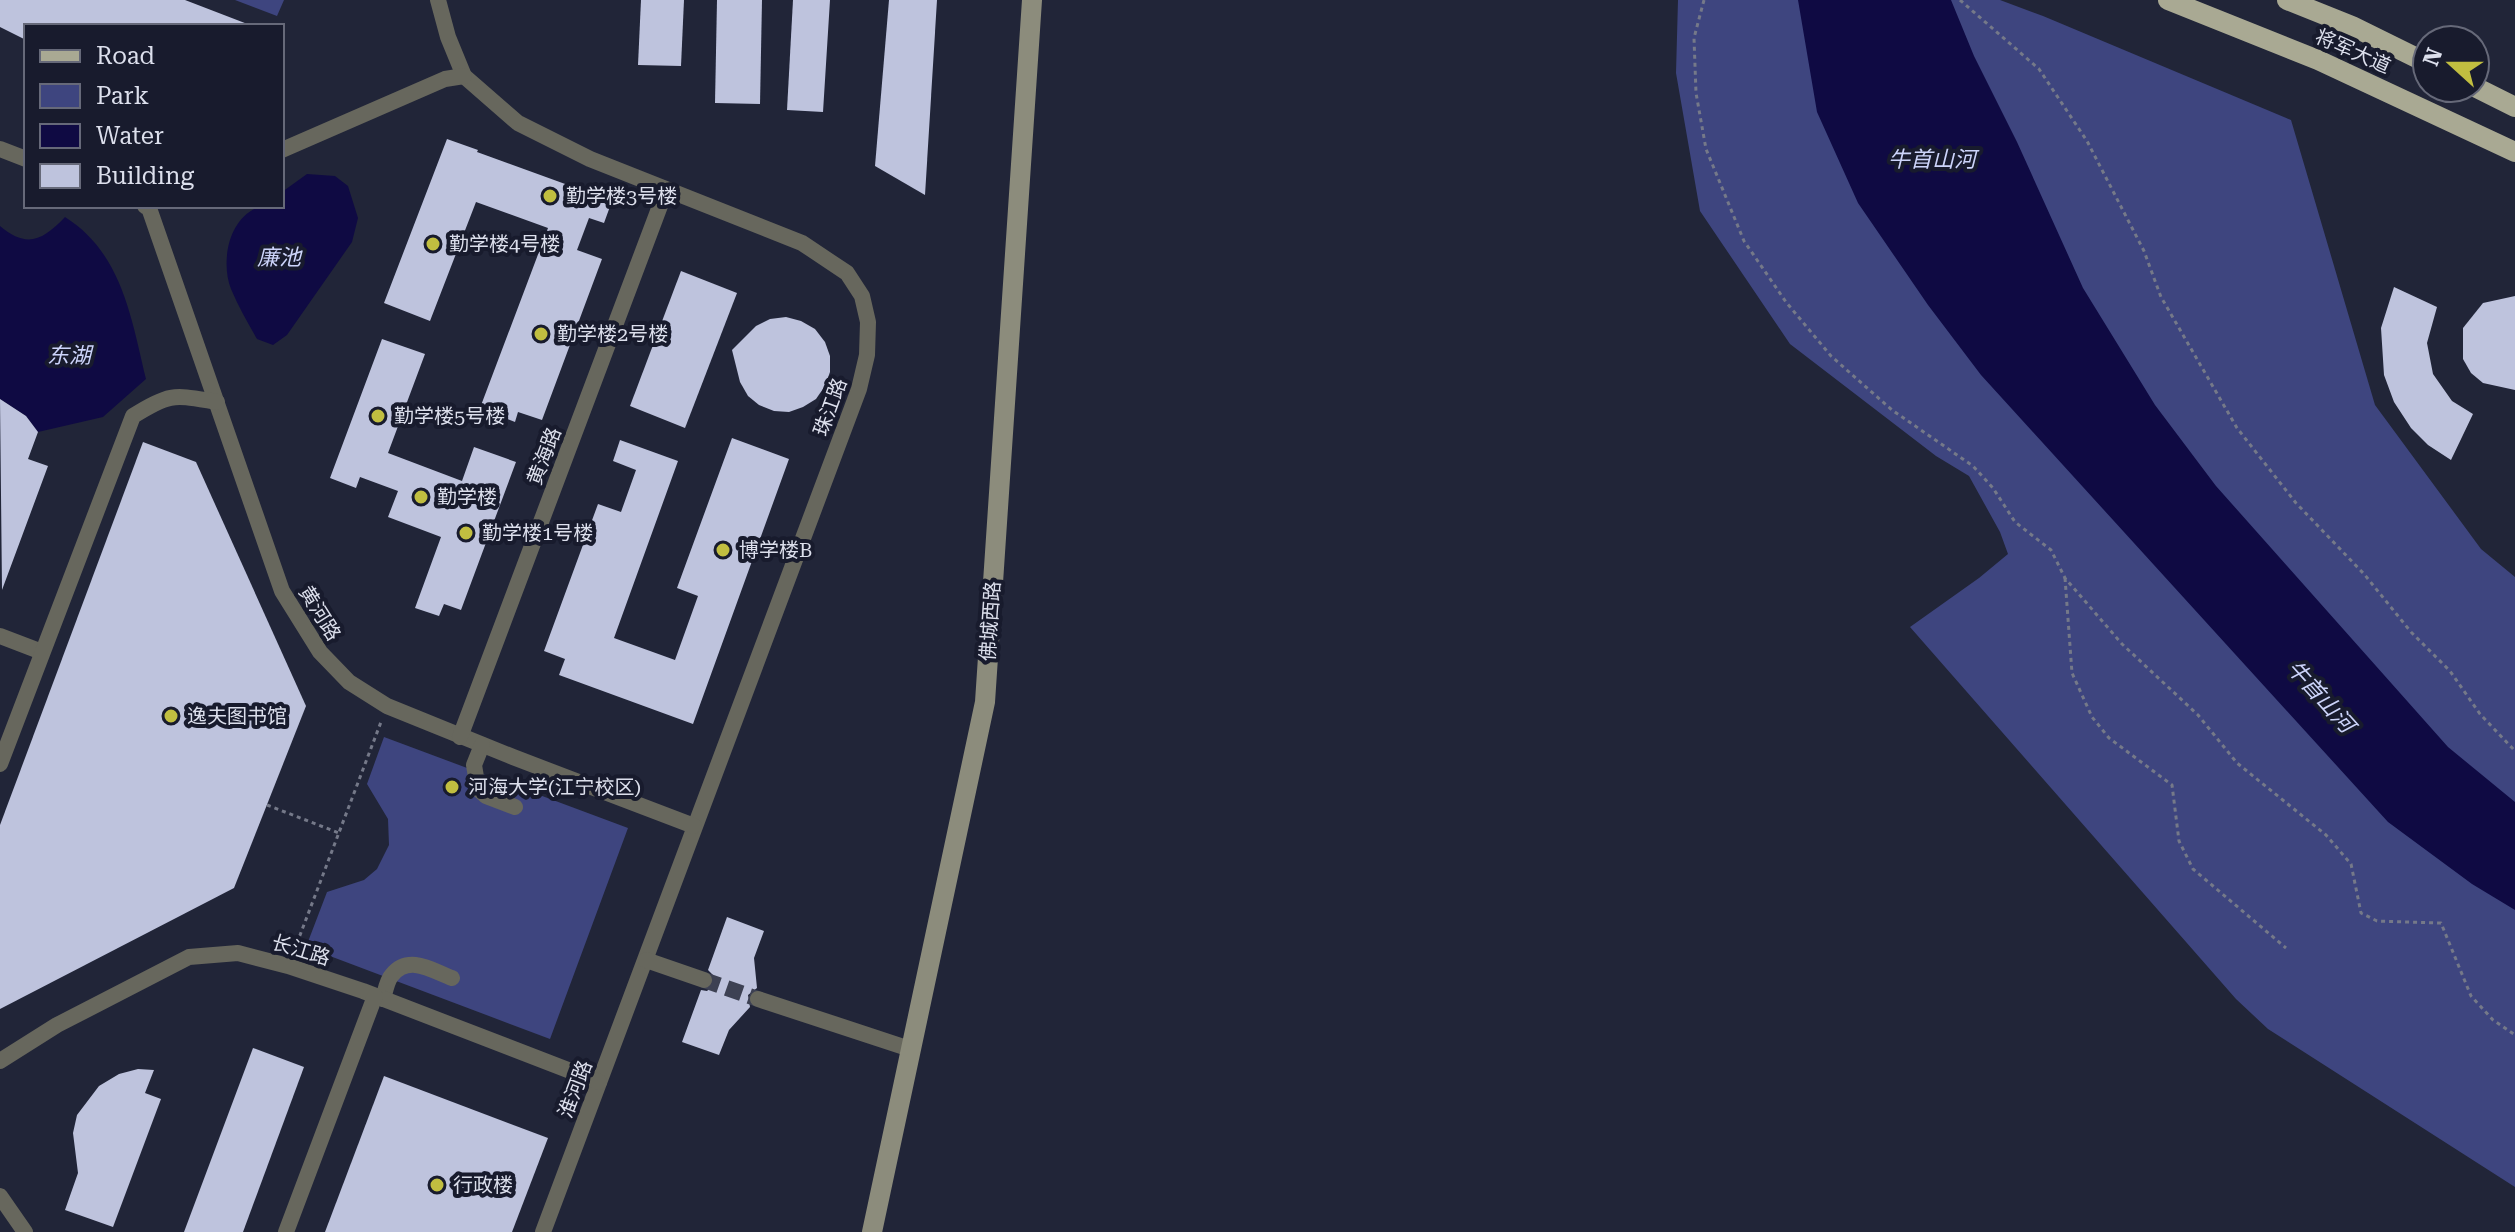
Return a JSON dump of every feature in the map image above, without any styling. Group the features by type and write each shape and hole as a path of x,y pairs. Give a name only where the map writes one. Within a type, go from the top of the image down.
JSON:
{"main road":[{"name":"佛城西路","path":"872,1232 985,702 1032,0"},
{"name":"将军大道","path":"2168,0 2318,60 2515,152"},
{"name":"将军大道","path":"2287,0 2352,26 2411,55"},
{"path":"2491,95 2515,107"}],"street":[{"path":"284,149 445,79 464,76 448,37 438,0"},
{"name":"珠江路","path":"464,76 518,123 590,159 802,243 847,273 862,296 868,322 867,355 859,389 646,960"},
{"path":"0,149 24,158"},
{"name":"黄海路","path":"460,737 666,190"},
{"name":"黄河路","path":"149,208 282,591 320,652 349,682 387,706 694,826"},
{"path":"0,764 133,416 160,399 180,396 217,402"},
{"path":"0,636 42,652"},
{"path":"482,745 474,765 478,789 486,796 515,807"},
{"name":"长江路","path":"0,1061 57,1025 189,957 238,953 288,966 379,998 599,1082"},
{"path":"646,960 704,980"},
{"name":"淮河路","path":"543,1232 646,960"},
{"path":"286,1232 379,998 392,975 407,965 418,964 452,978"},
{"path":"758,999 910,1049"},
{"path":"0,1196 25,1232"}],"path":[{"path":"1704,0 1694,38 1696,93 1706,149 1744,241 1786,302 1831,356 1892,410 1973,466 1993,488 2015,522 2051,550 2065,578 2122,644 2198,715 2237,763 2326,835 2351,864 2361,913 2377,921 2441,923 2471,996 2493,1020 2515,1035"},
{"path":"1960,0 2039,69 2087,141 2144,251 2161,297 2237,428 2296,503 2450,671 2480,714 2515,751"},
{"path":"2065,578 2072,673 2092,717 2109,738 2172,785 2179,841 2193,869 2286,948"},
{"path":"288,966 387,706"},
{"path":"267,805 339,833"}],"green space":[{"path":"235,0 284,0 277,16"},
{"path":"1678,0 2000,0 2291,120 2375,405 2481,549 2515,577 2515,1187 2268,1029 2236,999 1910,627 2008,554 2000,532 1969,476 1936,456 1790,344 1700,211 1676,73"},
{"path":"384,737 628,828 550,1039 306,947 327,892 364,880 377,869 389,845 388,819 367,784"}],"water":[{"name":"牛首山河","path":"1798,0 1951,0 1974,56 2083,288 2155,405 2216,486 2448,747 2515,802 2515,910 2472,884 2388,822 1981,375 1858,203 1817,112"},
{"name":"廉池","path":"307,174 335,176 348,186 358,218 352,242 287,335 273,345 257,339 237,302 228,278 227,253 235,228 242,218 258,208 284,208 284,191"},
{"name":"东湖","path":"65,217 100,249 112,268 129,310 146,379 103,417 38,432 26,416 0,399 0,226 18,238 34,239"}],"building":[{"path":"0,0 185,0 247,24 24,24 24,39 0,27"},
{"path":"641,0 684,0 681,66 638,65"},
{"path":"717,0 762,0 760,104 715,103"},
{"path":"793,0 830,0 823,112 787,110"},
{"path":"889,0 937,0 925,195 875,166"},
{"path":"447,139 612,201 604,223 589,218 577,250 602,259 542,420 518,412 515,422 480,408 548,228 476,202 430,321 384,303"},
{"path":"681,271 737,293 685,428 630,406"},
{"path":"2394,287 2437,307 2427,343 2433,374 2452,401 2473,414 2451,460 2428,445 2411,428 2394,402 2384,375 2381,328"},
{"path":"2515,296 2515,390 2483,383 2471,373 2463,359 2463,328 2483,303"},
{"path":"786,317 815,329 825,342 830,356 830,372 816,399 789,412 774,411 748,396 740,382 732,350 756,326 770,319"},
{"path":"382,339 425,354 388,453 462,481 474,447 516,462 461,610 444,604 439,616 415,608 441,537 388,517 398,491 360,477 356,488 330,478"},
{"path":"0,399 26,416 38,432 28,459 48,466 2,590"},
{"name":"博学楼B","path":"732,438 789,459 693,724 559,675 565,659 544,651 598,504 621,512 636,470 613,461 620,440 678,461 614,638 675,660 698,596 677,588"},
{"name":"逸夫图书馆","path":"143,442 196,462 306,706 234,888 0,1009 0,825"},
{"path":"727,917 764,931 754,958 757,988 748,995 750,1007 729,1030 719,1055 682,1042 701,990 707,991 714,984 715,977 708,970"},
{"path":"253,1048 304,1067 243,1232 184,1232"},
{"path":"138,1069 154,1070 145,1093 161,1099 113,1227 65,1210 78,1173 73,1133 77,1115 99,1086 119,1074"},
{"name":"行政楼","path":"384,1076 548,1138 512,1232 325,1232"}],"tunnel":[{"path":"704,980 758,999"}],"place":[{"name":"勤学楼3号楼","path":"550,196"},
{"name":"勤学楼4号楼","path":"433,244"},
{"name":"勤学楼2号楼","path":"541,334"},
{"name":"勤学楼5号楼","path":"378,416"},
{"name":"勤学楼","path":"421,497"},
{"name":"勤学楼1号楼","path":"466,533"},
{"name":"博学楼B","path":"723,550"},
{"name":"逸夫图书馆","path":"171,716"},
{"name":"河海大学(江宁校区)","path":"452,787"},
{"name":"行政楼","path":"437,1185"}]}
